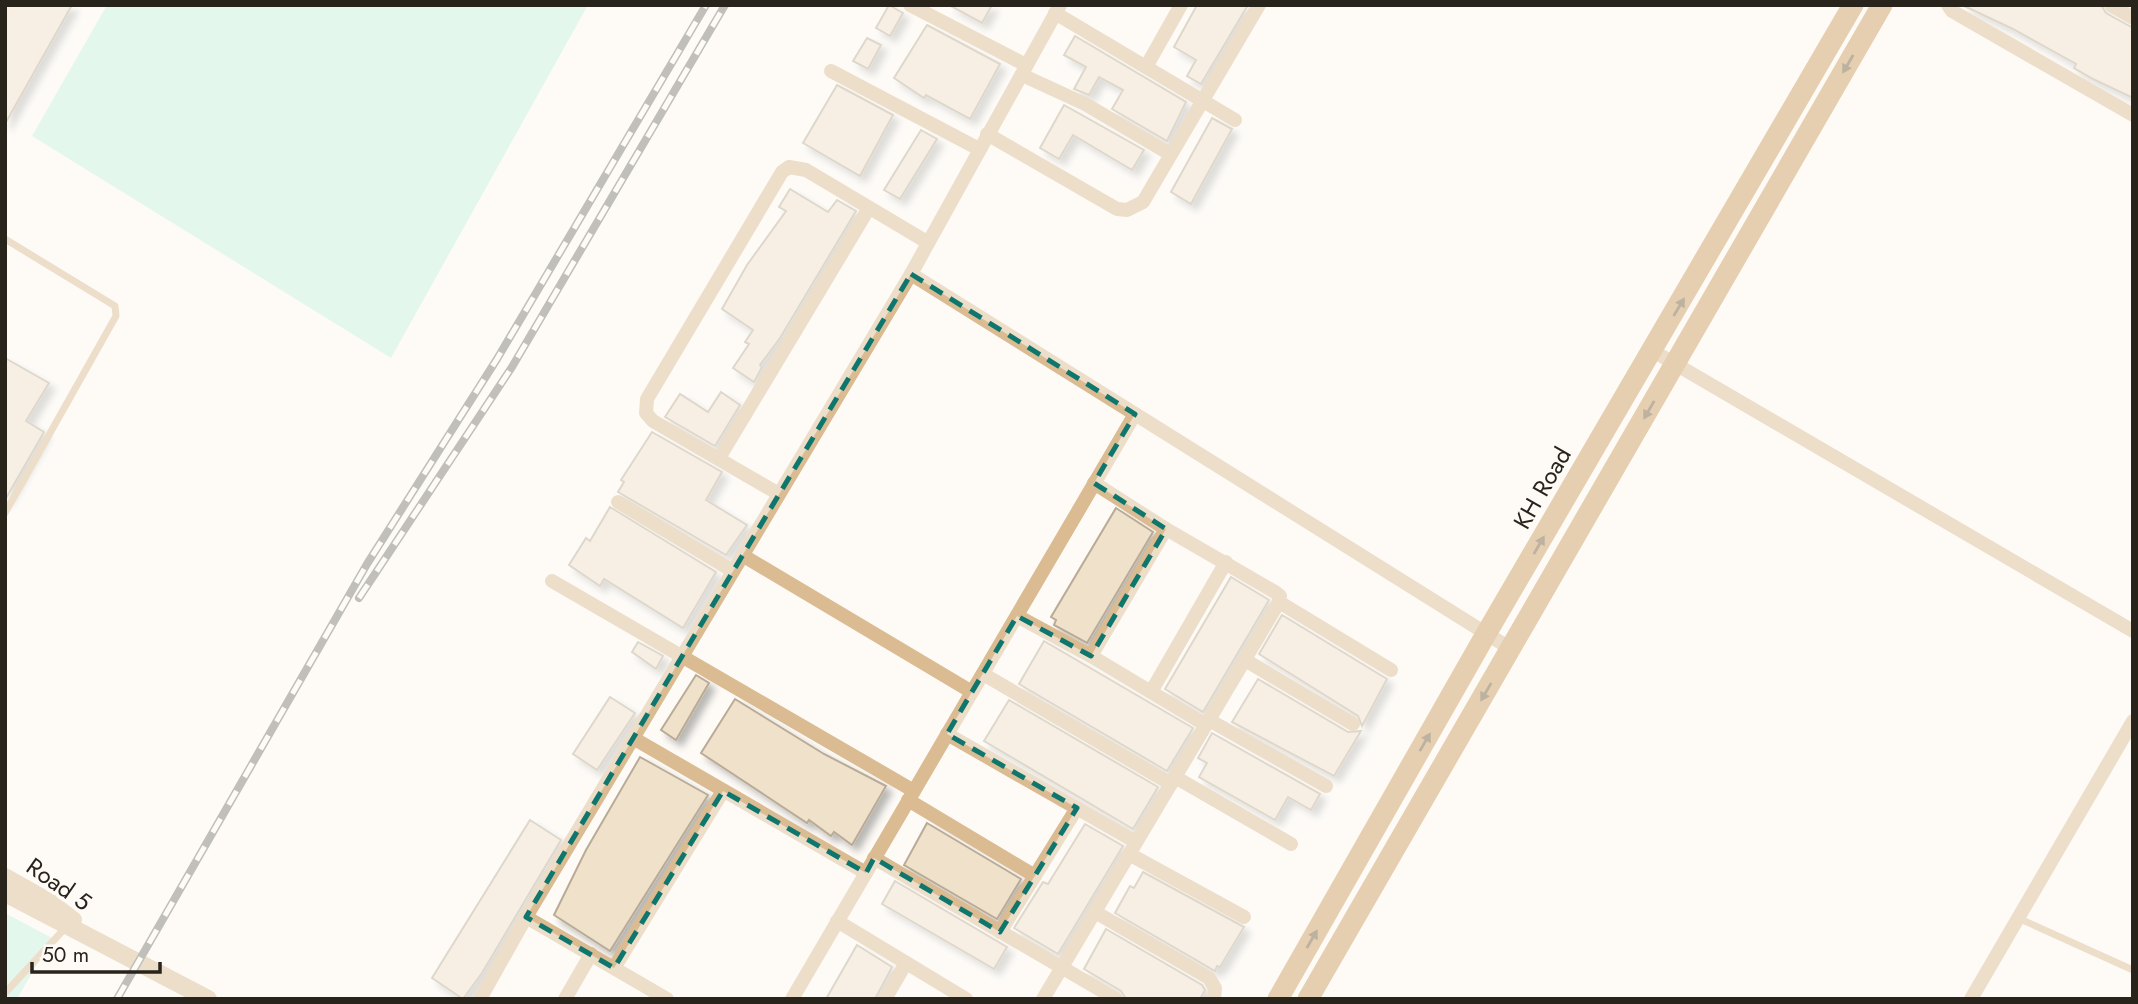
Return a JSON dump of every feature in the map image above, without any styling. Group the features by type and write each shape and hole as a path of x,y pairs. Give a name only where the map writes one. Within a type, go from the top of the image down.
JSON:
{"main road":[{"name":"KH Road","path":"1278,999 1486,634 1853,5"},
{"path":"1308,999 1882,5"}],"street":[{"path":"910,5 932,10 1024,70 1170,154"},
{"path":"1146,67 1181,5"},
{"path":"987,134 1117,209 1127,210 1143,202 1259,5"},
{"path":"1948,5 2133,115"},
{"path":"2111,5 2130,12"},
{"path":"480,999 526,917 911,274 1058,9 1146,67 1235,120"},
{"path":"831,71 979,149"},
{"path":"779,494 653,421 646,412 647,399 782,172 789,167 806,170 927,242"},
{"path":"719,458 869,208"},
{"path":"911,274 1511,649"},
{"path":"1653,351 2133,631"},
{"path":"792,999 1135,414"},
{"path":"1043,999 1208,723 1280,596 1094,484"},
{"path":"618,502 733,571"},
{"path":"1091,656 1166,529"},
{"path":"742,555 972,692"},
{"path":"1151,692 1226,562"},
{"path":"552,581 682,656 911,796 1035,876"},
{"path":"1279,602 1391,670"},
{"path":"1017,616 1326,786"},
{"path":"1245,660 1353,724"},
{"path":"983,674 1291,844"},
{"path":"1971,999 2133,721"},
{"path":"947,734 1076,808 1133,848 1244,917"},
{"path":"633,738 866,873"},
{"path":"614,968 723,791"},
{"path":"1000,932 1076,808"},
{"path":"874,858 1116,999"},
{"name":"Road 5","path":"5,877 51,903 85,932"},
{"name":"Road 5","path":"5,893 85,932 196,995 208,999"},
{"path":"1095,912 1209,978 1215,988 1214,999"},
{"path":"526,917 667,999"},
{"path":"837,921 966,999"},
{"path":"565,999 591,954"},
{"path":"885,999 906,963"}],"lane":[{"path":"5,239 115,306 116,316 5,513"},
{"path":"2018,918 2133,970"},
{"path":"5,992 67,925"}],"highlighted area":[{"path":"911,274 1135,414 1094,483 1166,529 1091,656 1017,616 947,734 1077,808 1000,932 874,858 866,873 723,791 614,968 526,917"}],"green space":[{"path":"107,5 588,5 391,358 32,136"},
{"path":"5,913 52,938 17,999 5,999"}],"building":[{"path":"5,5 72,5 5,124"},
{"path":"889,5 903,13 890,36 876,28"},
{"path":"949,5 992,5 982,23"},
{"path":"1197,5 1248,5 1201,84 1187,76 1196,60 1174,47"},
{"path":"1962,5 2101,5 2106,13 2133,28 2133,98 2093,79 2074,68 2076,64 2013,29"},
{"path":"927,25 1000,64 970,119 926,95 924,98 894,78"},
{"path":"1075,36 1186,102 1167,141 1112,109 1123,90 1099,77 1089,95 1074,89 1086,67 1064,55"},
{"path":"867,38 881,45 868,69 853,61"},
{"path":"837,85 893,115 860,176 803,143"},
{"path":"1064,105 1144,150 1132,170 1073,135 1059,159 1040,148"},
{"path":"1212,118 1232,129 1191,204 1171,192"},
{"path":"921,130 937,139 900,199 884,190"},
{"path":"790,189 828,212 837,200 856,211 780,338 760,365 762,367 754,382 733,368 749,344 745,342 753,330 722,309 747,265 786,211 779,207"},
{"path":"5,358 49,383 26,421 44,432 5,500"},
{"path":"721,392 740,405 715,446 665,417 680,394 708,412"},
{"path":"652,432 722,472 706,500 747,525 726,555 618,492 624,482 621,480"},
{"path":"610,507 716,572 683,628 604,579 600,586 569,565 586,538 590,541"},
{"path":"1116,508 1153,532 1087,643 1054,625 1056,620 1051,617"},
{"path":"1231,577 1269,600 1203,712 1165,689"},
{"path":"1282,615 1387,679 1362,726 1358,716 1259,654"},
{"path":"1044,641 1193,728 1167,771 1019,684"},
{"path":"638,642 663,656 656,669 632,652"},
{"path":"696,675 709,683 676,740 661,730"},
{"path":"1258,679 1348,732 1361,731 1334,776 1232,722"},
{"path":"610,697 635,713 597,770 573,754"},
{"path":"735,699 824,754 886,786 852,845 834,832 831,836 809,820 807,823 701,753"},
{"path":"1009,700 1158,787 1133,829 984,741"},
{"path":"1212,733 1320,794 1311,810 1288,797 1275,820 1199,777 1207,763 1198,758"},
{"path":"640,757 708,795 610,951 554,915 586,850"},
{"path":"530,820 561,840 482,973 463,999 432,978"},
{"path":"927,823 1021,879 997,919 904,865"},
{"path":"1085,824 1123,846 1058,954 1014,928 1043,882 1048,884"},
{"path":"1143,872 1244,927 1215,971 1115,913 1130,886 1134,888"},
{"path":"895,881 1007,947 994,969 882,904"},
{"path":"1106,929 1202,985 1205,990 1200,999 1126,999 1121,991 1084,969"},
{"path":"857,945 892,967 875,999 826,999"}],"railway":[{"path":"117,999 367,564 497,359 706,5"},
{"path":"359,598 512,367 725,5"}]}
